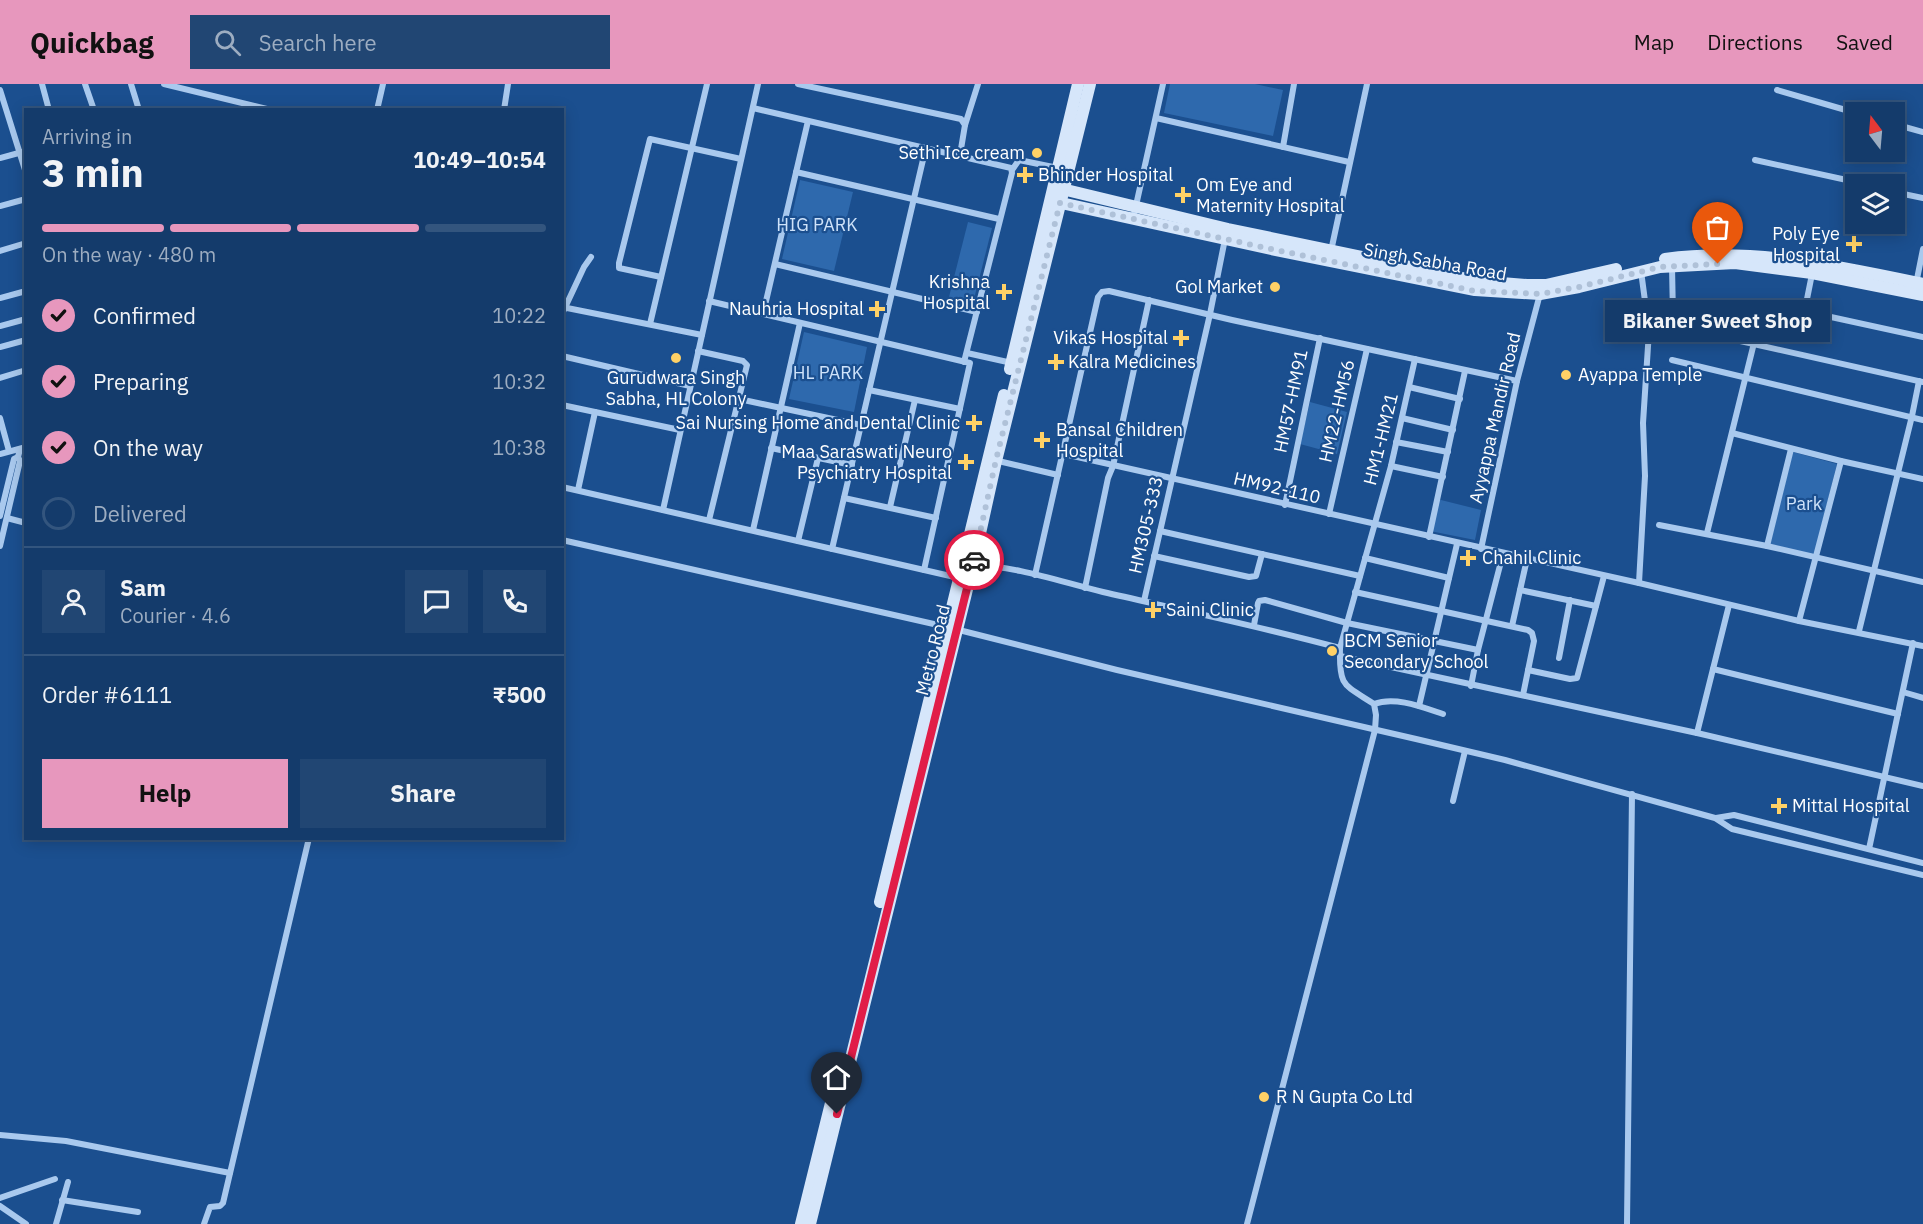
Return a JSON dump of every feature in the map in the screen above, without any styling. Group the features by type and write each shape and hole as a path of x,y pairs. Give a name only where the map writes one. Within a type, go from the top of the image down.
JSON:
{"street":[{"path":"42,84 48,108"},
{"path":"86,84 93,108"},
{"path":"131,84 138,108"},
{"path":"164,84 263,108"},
{"path":"377,108 383,84"},
{"path":"504,108 508,84"},
{"path":"650,324 707,84"},
{"path":"663,510 758,84"},
{"path":"798,84 961,119 966,124"},
{"path":"960,155 966,124 978,84"},
{"name":"Metro Road","path":"1058,188 1058,168 1078,84"},
{"name":"Metro Road","path":"801,1224 968,564 1058,188 1090,84"},
{"path":"1134,213 1163,84"},
{"path":"1283,147 1294,84"},
{"path":"1330,255 1367,84"},
{"path":"0,90 22,152 0,158"},
{"path":"1777,90 1845,110"},
{"path":"753,108 960,155 1012,170"},
{"path":"1156,118 1350,162"},
{"path":"763,314 808,121"},
{"path":"1905,127 1923,132"},
{"path":"661,278 623,270 619,263 648,142 655,138 741,159"},
{"path":"832,549 926,147"},
{"path":"964,362 1012,170 1019,160 1058,168"},
{"path":"1755,160 1845,180"},
{"path":"796,172 999,219"},
{"name":"Singh Sabha Road","path":"1058,188 1134,213"},
{"path":"1905,194 1923,198"},
{"path":"0,206 24,200"},
{"name":"Metro Road","path":"992,460 1012,363 1055,202"},
{"name":"Singh Sabha Road","path":"1055,202 1134,213 1330,255 1477,281 1527,285 1561,283 1630,265 1727,254 1779,258 1919,289"},
{"name":"HM305-333","path":"1144,601 1210,315 1226,234"},
{"path":"0,251 24,244"},
{"path":"1919,289 1923,249"},
{"name":"Singh Sabha Road","path":"1330,255 1475,291 1540,294 1589,285 1672,262 1735,264 1919,289"},
{"path":"591,257 564,306 702,335"},
{"path":"1672,262 1673,317 1676,324 1683,328 1921,382 1859,632"},
{"path":"775,264 977,312"},
{"path":"1639,583 1645,488 1644,423 1649,331 1641,271"},
{"path":"1812,273 1806,304 1808,312 1923,337"},
{"path":"1035,575 1100,294 1109,291 1517,381"},
{"path":"0,298 24,292"},
{"name":"Ayyappa Mandir Road","path":"1481,549 1517,381 1540,294"},
{"path":"1085,588 1149,300"},
{"path":"709,301 970,363 924,570"},
{"path":"0,326 24,320"},
{"path":"753,530 800,323"},
{"path":"1649,331 1676,324"},
{"name":"HM57-HM91","path":"1285,505 1320,338"},
{"path":"0,347 24,341"},
{"path":"1707,533 1754,344"},
{"name":"HM22-HM56","path":"1329,514 1367,349"},
{"path":"698,351 746,362 709,520"},
{"path":"967,353 1012,363"},
{"path":"564,356 690,386"},
{"name":"HM1-HM21","path":"1374,704 1346,685 1340,677 1340,648 1391,466 1415,359"},
{"path":"1672,360 1923,420"},
{"path":"0,378 24,371"},
{"path":"1429,537 1465,371"},
{"path":"1409,387 1460,399"},
{"path":"869,390 960,409"},
{"path":"738,399 861,425"},
{"path":"890,507 915,400"},
{"path":"564,405 680,430"},
{"path":"578,490 595,412"},
{"path":"0,418 9,451"},
{"path":"1402,418 1453,430"},
{"path":"1732,433 1923,479"},
{"path":"1396,442 1448,452"},
{"path":"0,454 23,448"},
{"path":"0,546 4,517 20,461 18,457 23,448"},
{"path":"771,448 852,465"},
{"path":"1767,546 1791,449"},
{"name":"HM92-110","path":"1064,454 1800,621 1923,645"},
{"path":"798,541 818,458"},
{"path":"992,460 1058,475"},
{"path":"1800,621 1841,461"},
{"path":"1391,466 1443,477"},
{"path":"564,487 960,578"},
{"path":"844,498 936,518"},
{"path":"4,517 24,522"},
{"path":"1659,525 1707,533 1923,582"},
{"path":"1160,531 1360,576"},
{"path":"564,540 952,628 1117,670 1465,751 1715,818 1732,829 1923,875"},
{"path":"1419,706 1457,544"},
{"path":"1154,556 1250,577 1256,576 1262,554"},
{"path":"1472,686 1503,554"},
{"path":"1365,558 1449,578"},
{"path":"1512,626 1527,559"},
{"path":"968,564 989,565 1035,575 1254,625 1340,648"},
{"name":"Metro Road","path":"810,1224 952,628 960,578 968,564"},
{"path":"1528,670 1570,679 1577,678 1604,576"},
{"path":"1520,590 1596,606"},
{"path":"1355,592 1443,609 1528,630 1533,636 1523,695"},
{"path":"1254,625 1258,603 1262,600 1347,623 1479,650"},
{"path":"1559,658 1570,600"},
{"path":"1697,733 1729,605"},
{"path":"1869,849 1913,643"},
{"path":"1340,656 1697,733 1923,786"},
{"path":"1713,669 1898,714"},
{"path":"1903,692 1923,698"},
{"path":"1246,1224 1375,730 1374,704 1387,700 1419,706 1443,714"},
{"path":"1453,801 1465,751"},
{"path":"1627,1224 1632,794"},
{"path":"1715,818 1734,815 1923,863"},
{"path":"204,1224 210,1207 220,1206 223,1203 309,840"},
{"path":"0,1135 66,1141 230,1173"},
{"path":"0,1198 55,1179"},
{"path":"56,1224 68,1182"},
{"path":"62,1200 138,1212"},
{"path":"0,1206 26,1224"}],"green space":[{"path":"1170,84 1255,84 1283,90 1273,136 1164,113"},
{"name":"HIG PARK","path":"800,180 853,192 834,271 782,259"},
{"path":"968,222 992,228 973,303 949,297"},
{"name":"HL PARK","path":"804,332 867,347 854,412 789,399"},
{"path":"1310,402 1347,412 1337,454 1300,444"},
{"name":"Park","path":"1793,452 1837,464 1814,555 1770,544"},
{"path":"1437,499 1481,510 1475,540 1430,531"}],"way so far":[{"path":"974,560 996,460 1060,203 1271,249 1475,291 1496,293 1540,294 1598,283 1660,267 1718,264"}],"place":[{"name":"Sethi Ice cream","path":"1037,153"},
{"name":"Bhinder Hospital","path":"1025,175"},
{"name":"Om Eye and Maternity Hospital","path":"1183,195"},
{"name":"Poly Eye Hospital","path":"1854,244"},
{"name":"Bikaner Sweet Shop","path":"1718,264"},
{"name":"Gol Market","path":"1275,287"},
{"name":"Krishna Hospital","path":"1004,292"},
{"name":"Nauhria Hospital","path":"877,309"},
{"name":"Vikas Hospital","path":"1181,338"},
{"name":"Gurudwara Singh Sabha, HL Colony","path":"676,358"},
{"name":"Kalra Medicines","path":"1056,362"},
{"name":"Ayappa Temple","path":"1566,375"},
{"name":"Sai Nursing Home and Dental Clinic","path":"974,423"},
{"name":"Bansal Children Hospital","path":"1042,440"},
{"name":"Maa Saraswati Neuro Psychiatry Hospital","path":"966,462"},
{"name":"Chahil Clinic","path":"1468,558"},
{"name":"Saini Clinic","path":"1153,610"},
{"name":"BCM Senior Secondary School","path":"1332,651"},
{"name":"Mittal Hospital","path":"1779,806"},
{"name":"R N Gupta Co Ltd","path":"1264,1097"}],"route":[{"path":"837,1114 974,560"}]}
